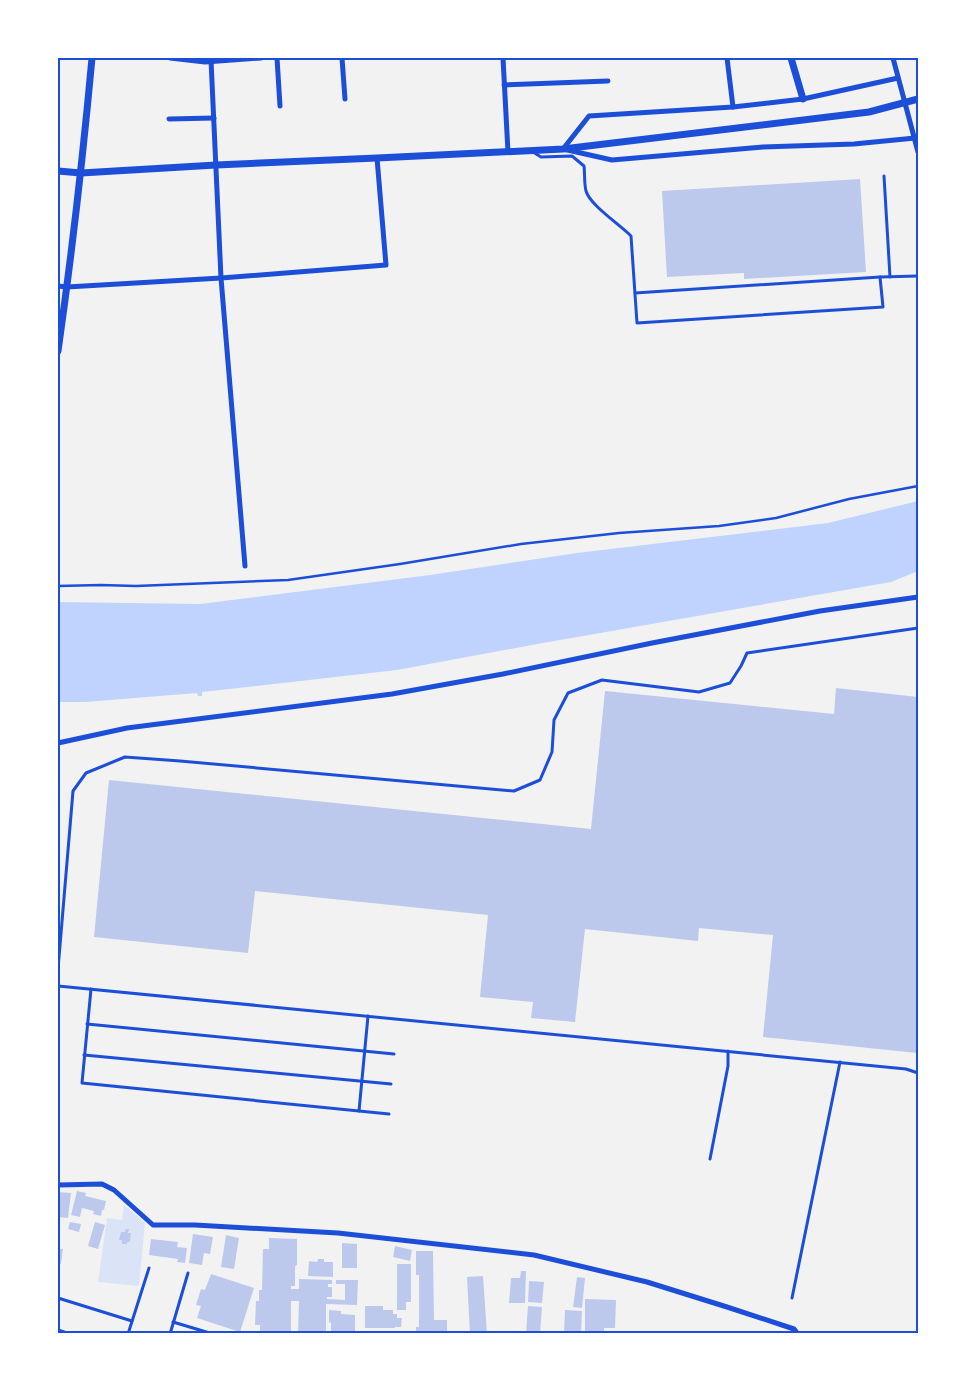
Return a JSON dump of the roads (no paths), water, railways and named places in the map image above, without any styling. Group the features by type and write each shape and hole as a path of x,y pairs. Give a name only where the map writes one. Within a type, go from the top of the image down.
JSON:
{"street":[{"path":"58,351 81,173 92,58"},
{"path":"170,58 205,62 211,60 261,58"},
{"path":"277,58 280,106"},
{"path":"342,58 345,99"},
{"path":"502,58 508,152"},
{"path":"727,58 733,107"},
{"path":"791,58 803,99"},
{"path":"893,58 918,152"},
{"path":"211,60 221,278 245,566"},
{"path":"504,85 608,81"},
{"path":"562,149 589,116 733,107 803,99 899,81"},
{"path":"58,171 81,173 562,149 869,112 918,99"},
{"path":"169,119 214,118"},
{"path":"562,149 612,160 763,147 854,144 915,138"},
{"path":"58,286 221,278 386,265 377,158"},
{"path":"58,743 127,728 338,702 402,692 504,674 820,611 918,597"},
{"path":"58,1185 102,1184 114,1190 153,1225 195,1225 338,1233 534,1255 656,1285 794,1329 798,1334"}],"lane":[{"path":"531,150 541,157 572,156 584,166 586,190 590,200 631,236 637,323 883,307 880,277"},
{"path":"884,176 890,277"},
{"path":"635,293 918,276"},
{"path":"58,969 72,791 86,772 125,757 180,760 514,791 540,780 552,752 554,720 568,692 602,680 699,692 730,682 742,666 747,653 918,628"},
{"path":"58,986 840,1062 906,1069 918,1073"},
{"path":"91,990 82,1083 389,1114"},
{"path":"358,1111 368,1016"},
{"path":"87,1024 394,1054"},
{"path":"710,1159 728,1066 728,1052"},
{"path":"84,1055 391,1084"},
{"path":"792,1298 840,1062"},
{"path":"128,1334 149,1268"},
{"path":"170,1334 188,1273"},
{"path":"58,1298 132,1321"},
{"path":"173,1322 212,1334"},
{"path":"58,1330 67,1333"}],"water":[{"path":"918,501 918,571 891,582 397,670 202,692 202,696 198,696 197,693 85,702 58,702 58,602 200,604 430,575 577,553 828,523"}]}
